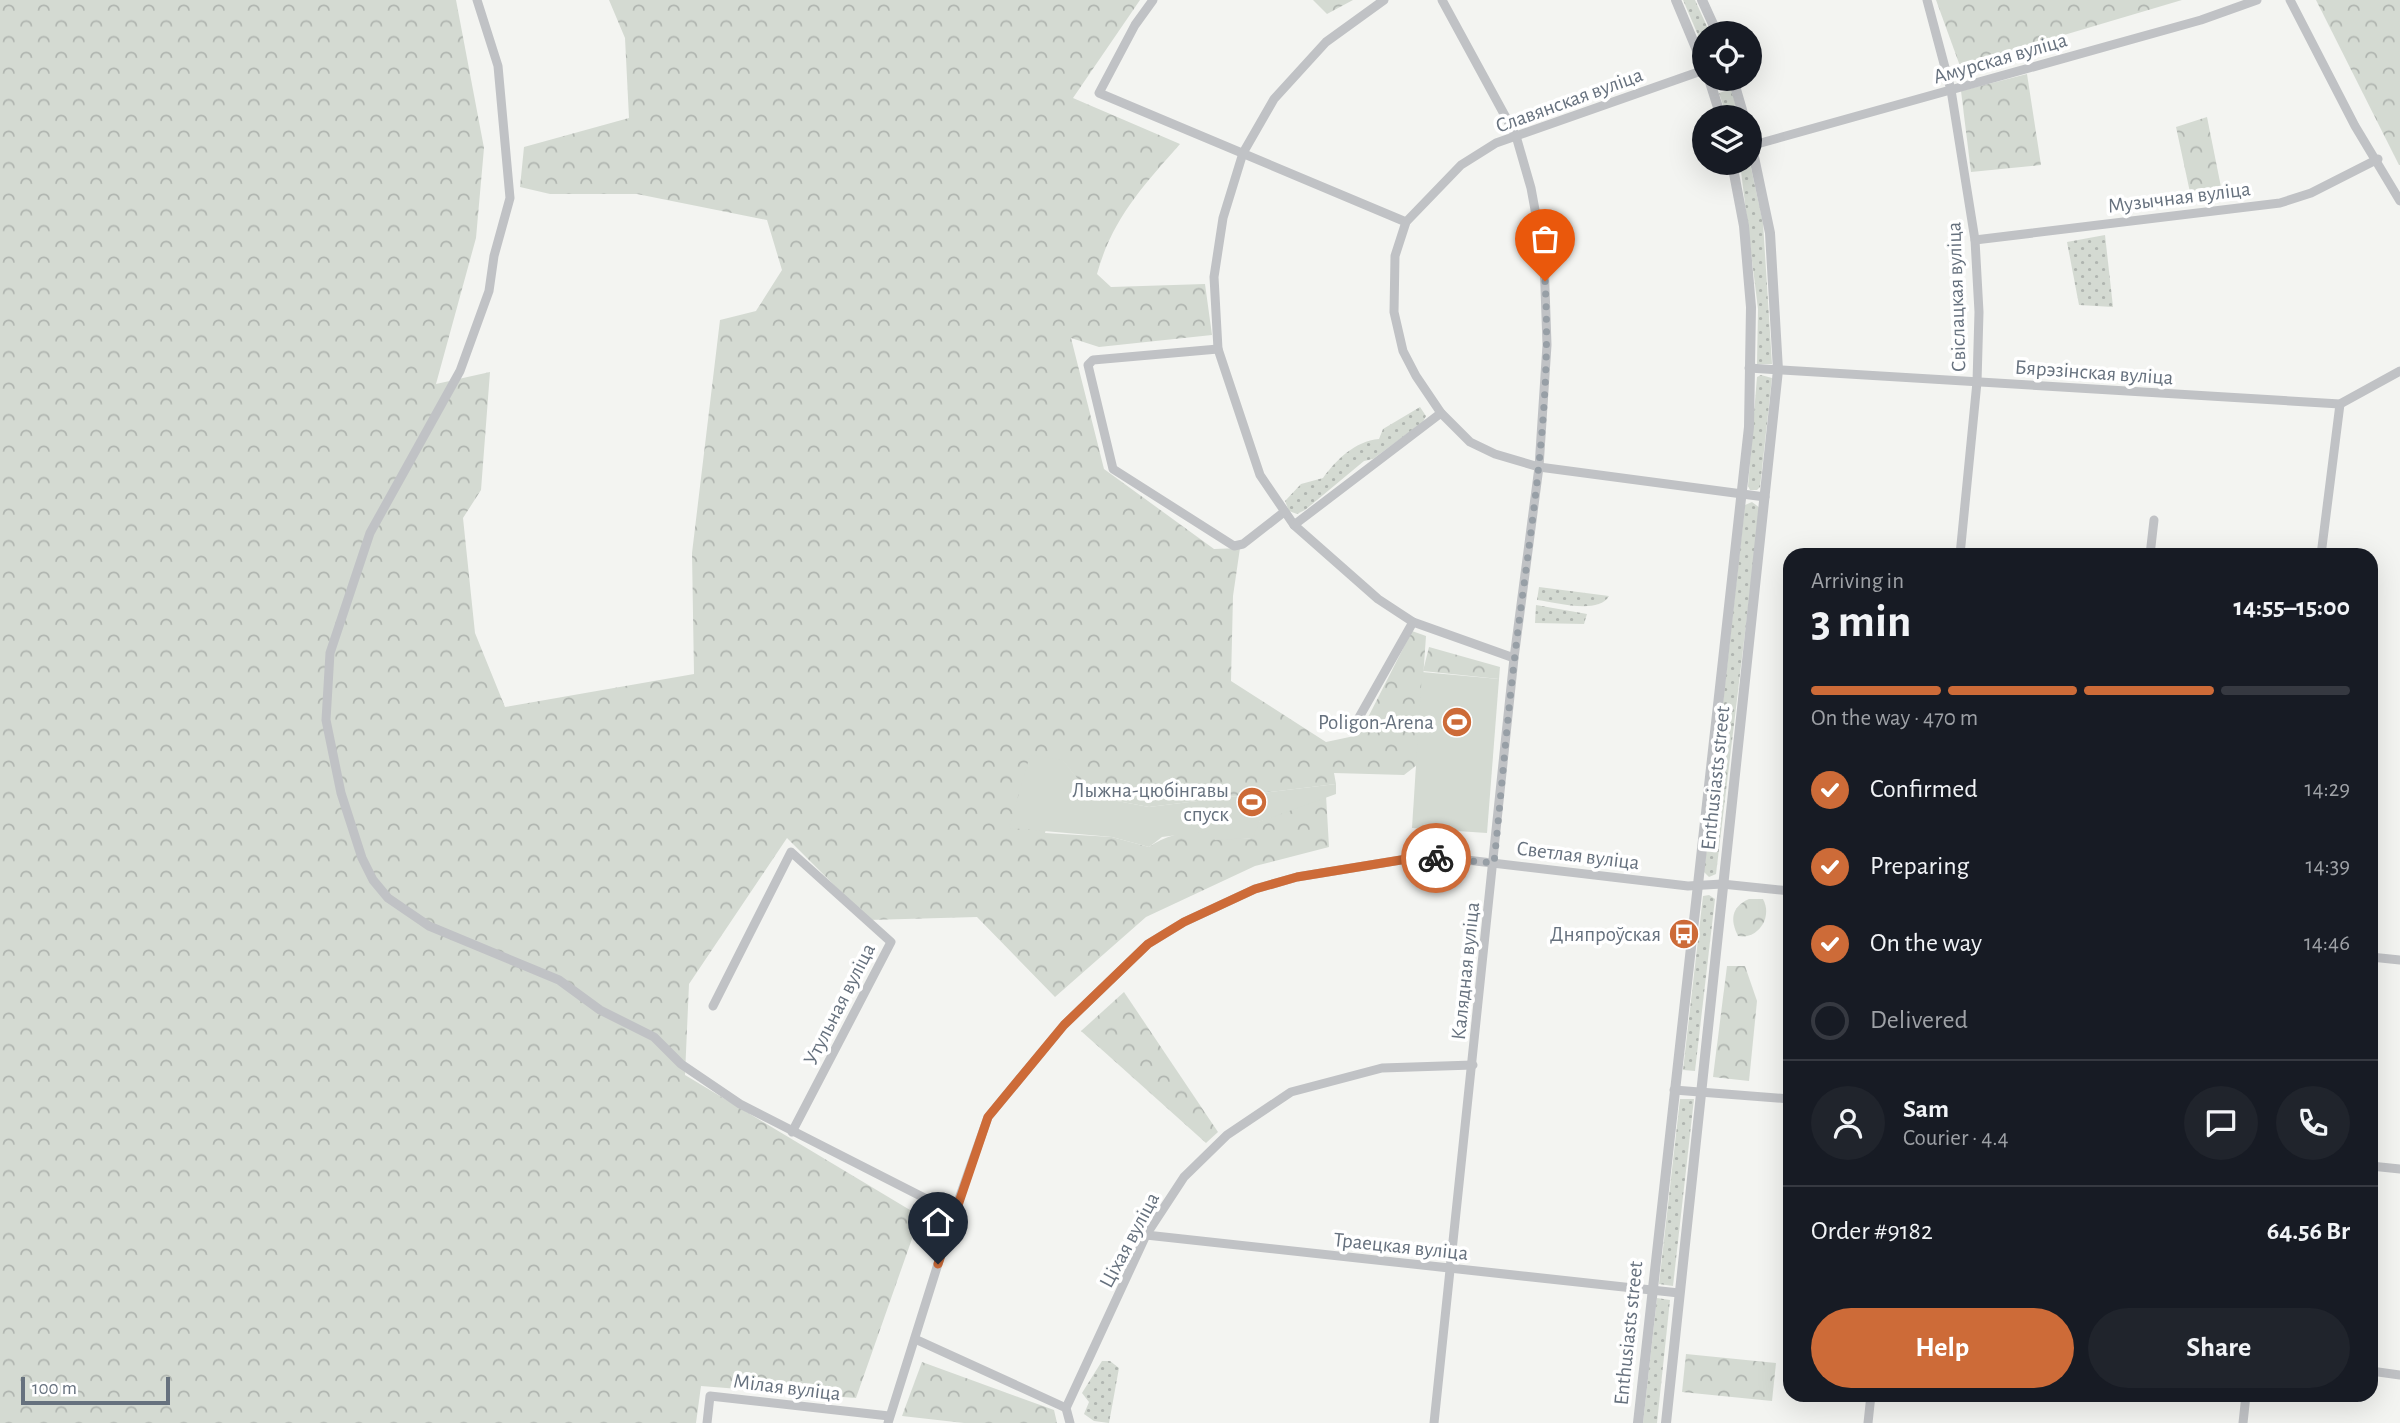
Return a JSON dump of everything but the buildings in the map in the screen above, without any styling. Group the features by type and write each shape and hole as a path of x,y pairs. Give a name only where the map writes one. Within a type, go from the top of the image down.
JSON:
{"street":[{"path":"477,0 498,66 510,198 494,256 489,291 460,371 370,533 352,580 330,653 326,720 341,793 362,858 373,880 388,898 429,926 559,980 600,1010 654,1037 681,1064 740,1104 954,1213"},
{"path":"1153,0 1135,25 1099,93 1406,222"},
{"path":"1384,0 1317,51 1273,99 1243,153 1226,206 1214,277 1218,349 1260,475 1294,525 1378,599 1413,622 1514,658"},
{"name":"Калядная вуліца","path":"1434,1423 1514,658 1539,467 1548,345 1544,259 1531,188 1516,136 1442,0"},
{"path":"1676,0 1692,39"},
{"path":"1702,0 1712,21"},
{"name":"Свіслацкая вуліца","path":"1927,0 1951,90 1975,240 1979,312 1977,382 1961,548"},
{"name":"Амурская вуліца","path":"1762,140 2201,20 2257,0"},
{"path":"2290,0 2355,126 2378,159 2400,201"},
{"name":"Славянская вуліца","path":"1692,72 1496,143 1461,165 1406,222 1395,256 1394,312 1403,351 1416,376 1441,413 1470,442 1495,454 1539,467 1765,497"},
{"name":"Музычная вуліца","path":"1975,240 2280,202 2311,193 2378,159"},
{"name":"Enthusiasts street","path":"1638,1423 1749,427 1748,265 1734,175"},
{"name":"Enthusiasts street","path":"1666,1423 1778,370 1770,233 1758,175"},
{"path":"1218,349 1093,360 1088,365 1113,469 1234,546 1243,544 1284,512"},
{"name":"Бярэзінская вуліца","path":"1749,368 2340,404"},
{"path":"2322,548 2340,404 2400,371"},
{"path":"1294,525 1441,413"},
{"path":"2151,548 2154,520"},
{"path":"1353,728 1413,622"},
{"name":"Утульная вуліца","path":"713,1006 791,852 891,942 792,1132"},
{"name":"Светлая вуліца","path":"888,1420 954,1213 988,1117 1064,1025 1148,944 1184,922 1255,889 1297,877 1413,858 1494,863 1697,885 1722,884 1783,890"},
{"path":"2378,958 2400,960"},
{"name":"Ціхая вуліца","path":"1066,1408 1146,1235 1184,1177 1227,1135 1291,1092 1382,1068 1473,1065"},
{"path":"1674,1090 1783,1098"},
{"path":"2378,1167 2400,1169"},
{"name":"Траецкая вуліца","path":"1146,1235 1679,1293"},
{"path":"915,1339 1066,1408 1072,1422"},
{"path":"2378,1372 2400,1375"},
{"name":"Мілая вуліца","path":"707,1423 709,1396 888,1420"},
{"path":"1868,1423 1870,1402"},
{"path":"2243,1423 2245,1402"}],"green space":[{"path":"0,0 456,0 484,148 476,238 436,384 490,372 481,490 463,518 475,633 505,707 694,674 692,553 720,320 756,311 782,270 767,220 637,194 550,194 520,187 524,147 629,118 625,38 609,0 1140,0 1073,98 1180,144 1130,204 1111,236 1097,274 1111,287 1205,284 1212,335 1099,347 1071,338 1104,469 1214,549 1240,548 1233,596 1231,681 1326,742 1359,735 1412,631 1426,636 1417,765 1404,775 1334,773 1336,784 1149,807 1091,796 1063,761 1045,833 1112,837 1149,847 1169,836 1193,831 1214,831 1239,838 1252,838 1258,822 1326,795 1329,847 1255,866 1146,917 1055,997 977,917 869,920 787,838 689,984 685,1075 920,1216 856,1398 701,1386 696,1423 0,1423"},
{"path":"1313,0 1353,0 1327,14"},
{"path":"1683,0 1695,0 1705,21 1692,21"},
{"path":"1936,0 2182,0 1960,66"},
{"path":"2316,0 2400,0 2400,165 2399,165"},
{"path":"2027,74 2041,165 1971,172 1961,91"},
{"path":"1732,91 1736,105 1723,105 1719,93"},
{"path":"2207,117 2222,192 2191,197 2176,127"},
{"path":"1741,175 1753,175 1763,223 1772,364 1757,364 1758,309"},
{"path":"2105,235 2113,307 2079,305 2067,242"},
{"path":"1761,375 1772,378 1760,487 1750,490 1748,486 1757,377"},
{"path":"1420,407 1426,416 1423,422 1373,459 1364,461 1305,510 1297,514 1289,511 1285,501 1301,484 1323,478 1347,452 1362,443 1379,439 1383,429"},
{"path":"1752,502 1760,508 1716,874 1709,877 1704,872 1745,505"},
{"path":"1539,587 1609,596 1596,605 1565,605 1537,600"},
{"path":"1536,605 1587,614 1584,624 1535,623"},
{"path":"1429,647 1500,667 1499,679 1423,671"},
{"name":"Poligon-Arena","path":"1422,672 1499,679 1487,833 1412,828"},
{"name":"Лыжна-цюбінгавы спуск","path":"1030,755 1063,760 1091,796 1149,807 1336,784 1336,794 1259,822 1253,838 1215,840 1209,831 1162,837 1149,847 1112,837 1009,828"},
{"path":"1709,895 1715,899 1695,1071 1683,1070 1703,896"},
{"path":"1763,899 1766,906 1765,920 1752,934 1738,936 1734,914 1743,902"},
{"path":"1727,966 1745,966 1757,1001 1749,1081 1713,1077"},
{"path":"1124,992 1218,1132 1206,1143 1081,1031"},
{"path":"1680,1099 1694,1099 1673,1286 1659,1284"},
{"path":"1657,1298 1670,1300 1657,1423 1643,1423"},
{"path":"1686,1354 1776,1363 1772,1401 1682,1392"},
{"path":"1102,1361 1110,1361 1119,1368 1109,1423 1094,1421 1084,1414 1089,1402 1082,1393"},
{"path":"922,1362 1054,1410 1057,1423 964,1423 902,1416"}],"way so far":[{"path":"1436,858 1494,863 1514,658 1539,467 1548,345 1545,281"}],"place":[{"name":"Poligon-Arena","path":"1457,722"},
{"name":"Лыжна-цюбінгавы спуск","path":"1252,802"},
{"name":"Дняпроўская","path":"1684,934"}],"route":[{"path":"938,1264 988,1117 1064,1025 1148,944 1184,922 1255,889 1297,877 1413,858 1436,858"}]}
